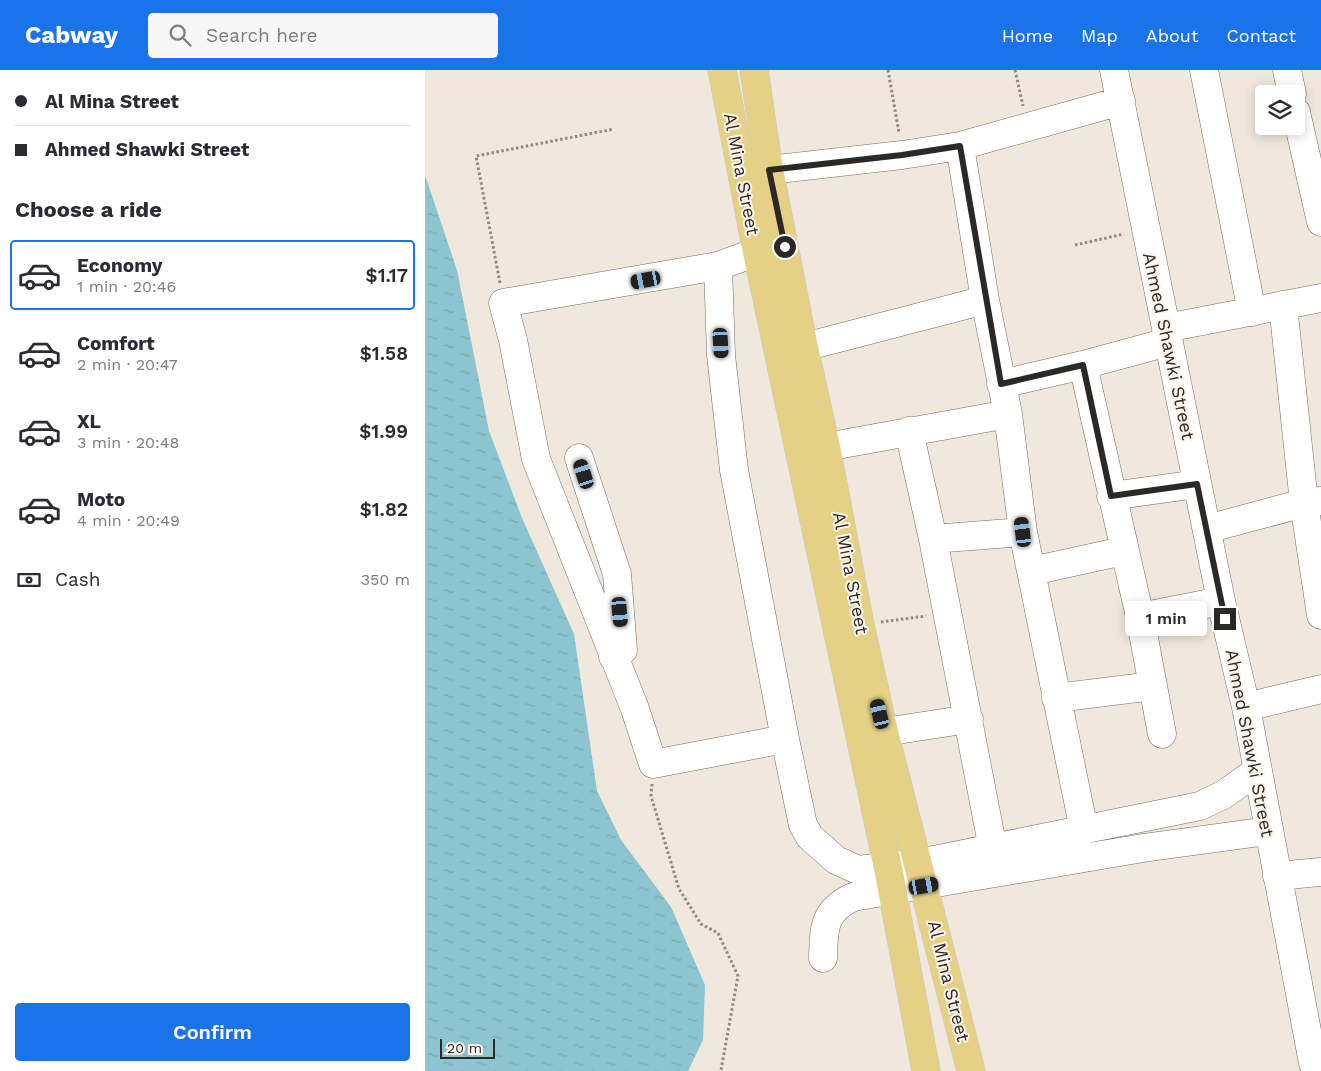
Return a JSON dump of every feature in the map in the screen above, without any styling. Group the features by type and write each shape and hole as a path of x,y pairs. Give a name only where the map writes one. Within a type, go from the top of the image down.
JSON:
{"main road":[{"name":"Al Mina Street","path":"723,70 757,252 827,447 860,625 884,732 971,1071"},
{"name":"Al Mina Street","path":"754,70 792,351 925,1071"}],"street":[{"name":"Ahmed Shawki Street","path":"1114,70 1144,229 1221,601 1246,707 1268,831 1317,1066"},
{"path":"1204,70 1252,312"},
{"path":"1287,70 1290,85"},
{"path":"769,170 902,155 960,146 1121,101"},
{"path":"1301,135 1321,222"},
{"path":"960,146 985,300 1008,414 1023,532 1084,830"},
{"path":"757,252 718,266 503,303 513,340 536,459 635,709 653,764 785,739"},
{"path":"718,266 721,355 733,462 803,825 810,837 836,860 847,867 889,880"},
{"path":"1001,384 1083,365 1167,335 1252,312 1321,298"},
{"path":"792,351 985,300"},
{"path":"1283,305 1313,502 1321,615"},
{"path":"1083,365 1123,551 1140,617 1162,734"},
{"path":"827,447 1008,414"},
{"path":"909,431 933,539 993,849"},
{"path":"579,458 617,574 623,650 613,657"},
{"path":"1111,496 1197,484"},
{"path":"1207,529 1313,502"},
{"path":"933,539 1023,532"},
{"path":"1032,571 1123,551"},
{"path":"1140,617 1221,601"},
{"path":"1057,698 1153,686"},
{"path":"1246,707 1321,689"},
{"path":"884,732 969,719"},
{"path":"921,874 993,849 1200,806 1223,795 1257,771"},
{"path":"823,958 824,928 835,909 889,880 921,874 1268,831"},
{"path":"1277,876 1321,872"}],"path":[{"path":"888,70 902,155"},
{"path":"1015,70 1027,126"},
{"path":"503,303 476,156 615,129"},
{"path":"1075,245 1144,229"},
{"path":"860,625 948,614"},
{"path":"653,764 651,796 679,889 701,924 718,933 738,976 721,1070"}],"water":[{"path":"425,175 457,270 489,431 522,518 574,634 597,791 621,840 671,907 705,985 703,1040 688,1071 425,1071"}],"route":[{"path":"785,247 769,170 902,155 960,146 985,300 1001,384 1083,365 1111,496 1197,484 1225,619"}]}
